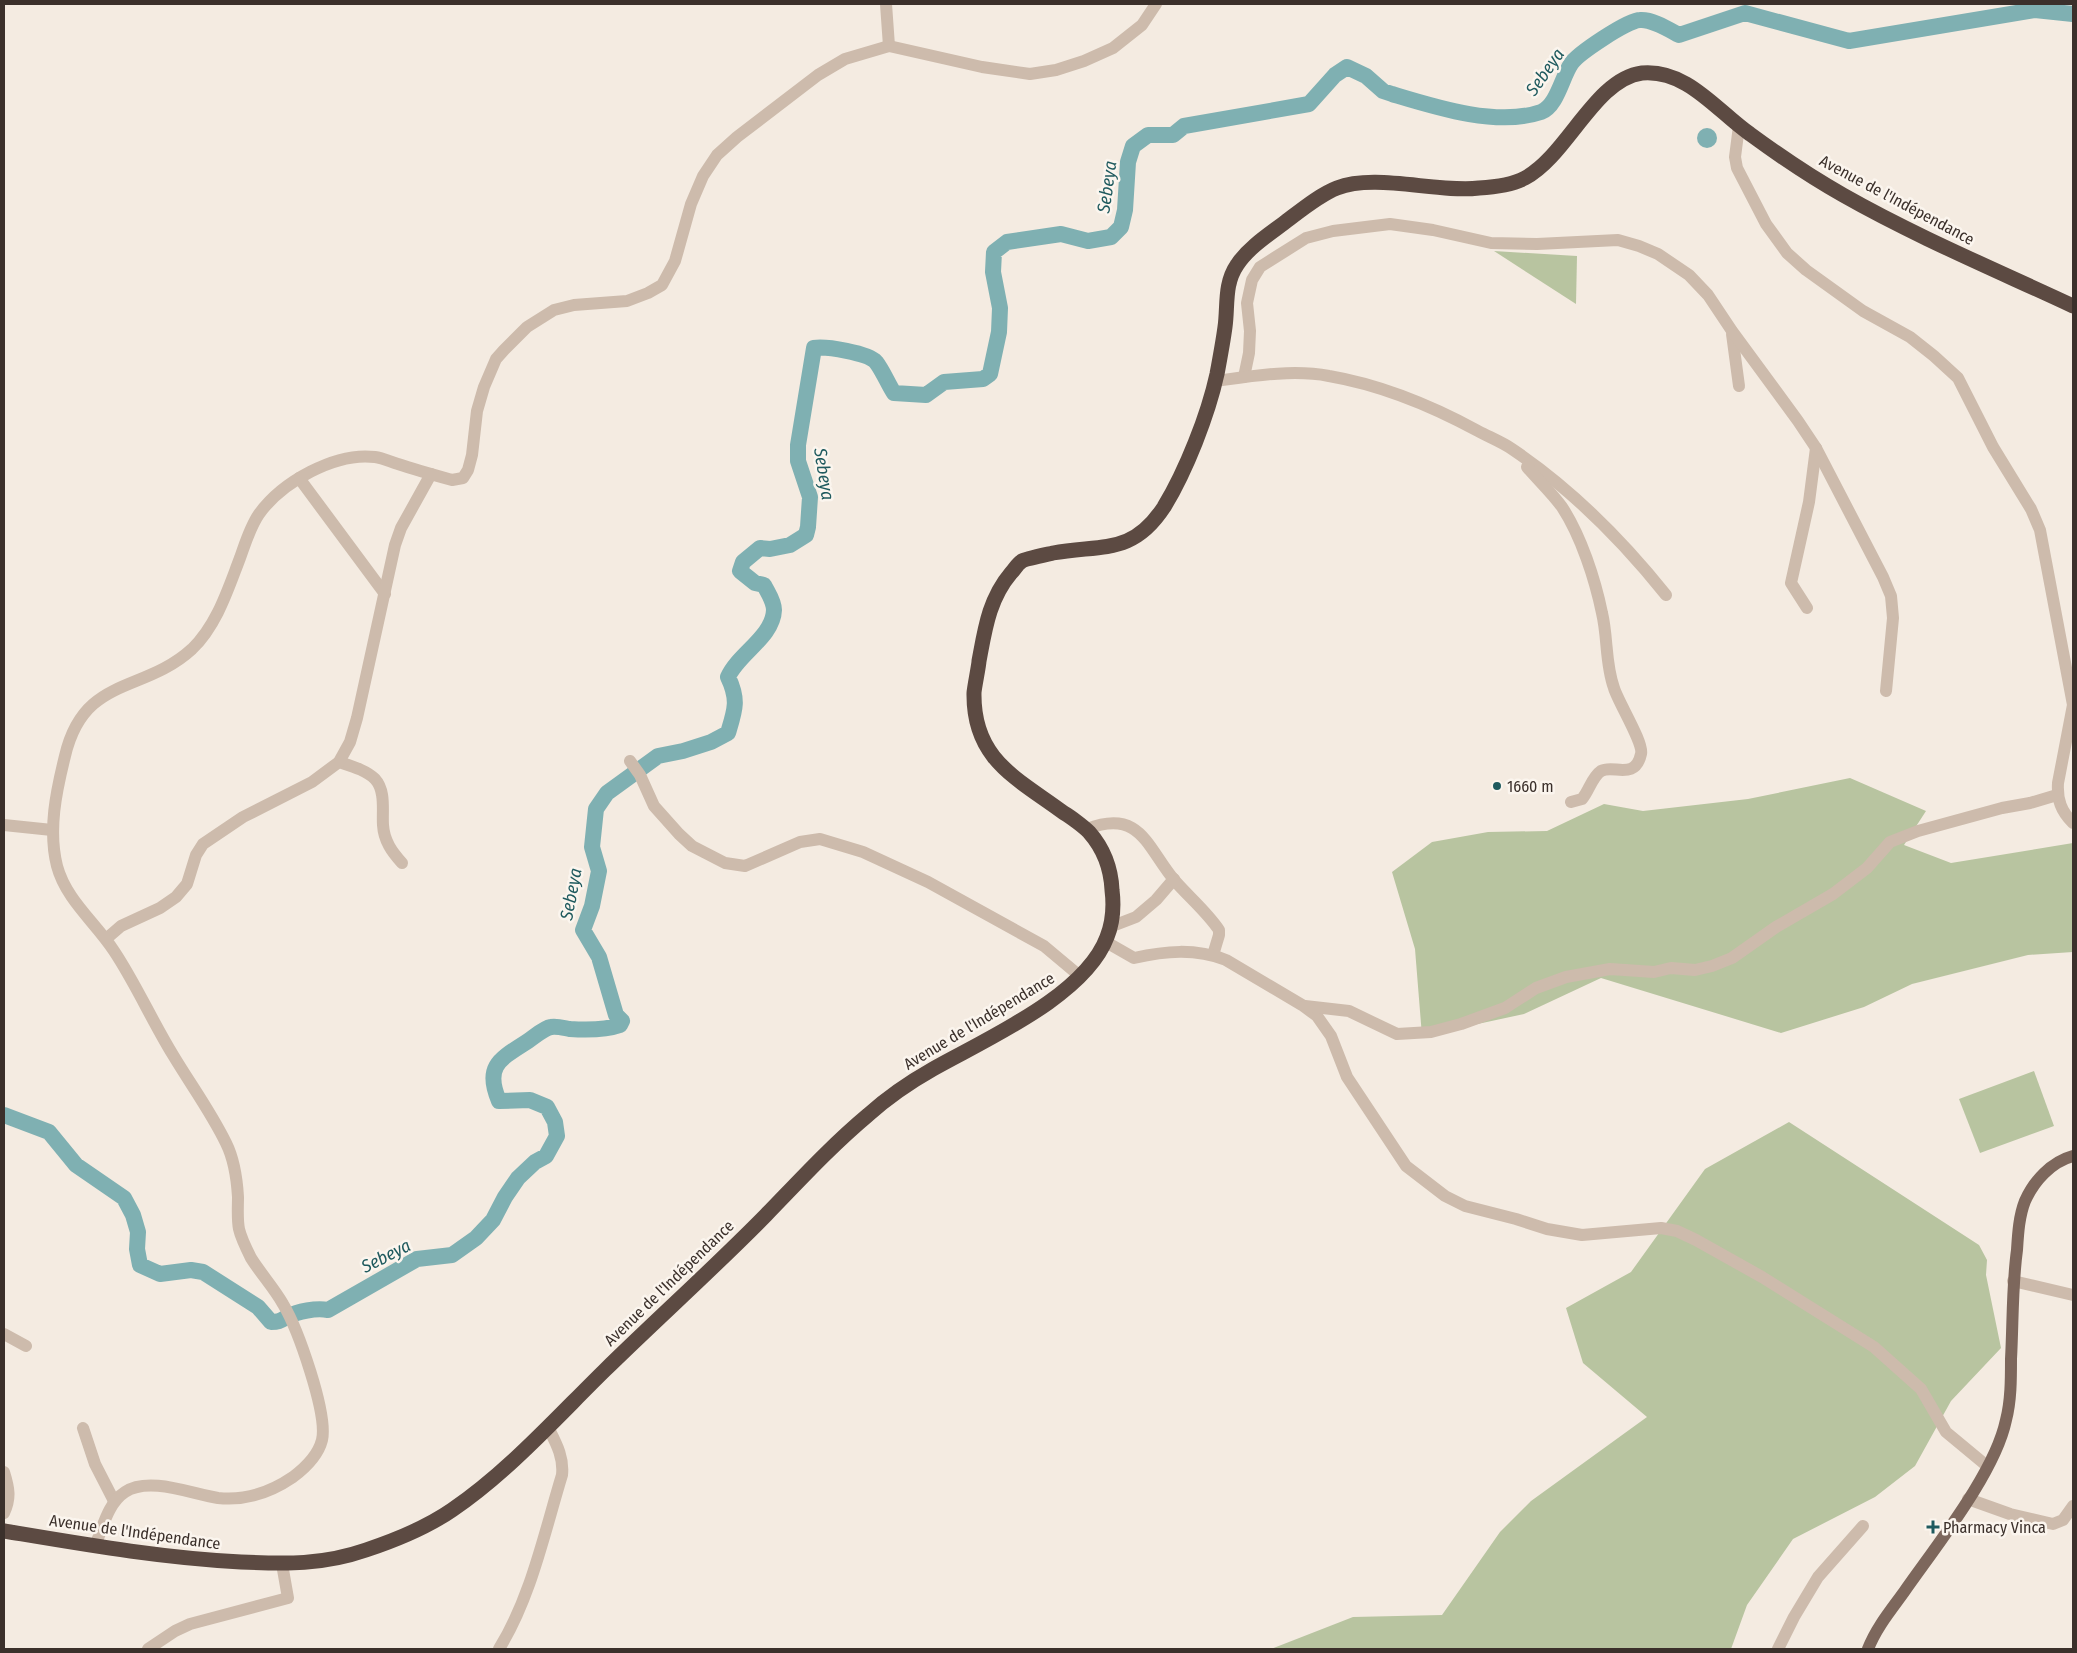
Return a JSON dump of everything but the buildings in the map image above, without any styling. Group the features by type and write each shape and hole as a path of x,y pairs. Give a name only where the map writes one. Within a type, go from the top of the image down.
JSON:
{"highway":[{"name":"Avenue de l'Indépendance","path":"4,1531 192,1560 282,1564 330,1562 374,1548 417,1531 456,1508 548,1427 642,1332 766,1216 831,1148 876,1107 918,1078 1002,1031 1059,996 1082,977 1108,934 1114,908 1111,873 1104,855 1087,829 1019,782 995,761 981,738 974,692 988,614 999,589 1020,562 1063,551 1113,548 1142,533 1159,514 1169,497 1204,419 1216,381 1226,320 1228,285 1236,267 1250,250 1289,218 1342,185 1366,183 1403,184 1460,190 1499,186 1523,180 1541,167 1604,94 1627,78 1642,73 1662,75 1698,90 1739,126 1794,165 1844,196 2073,306"}],"main road":[{"path":"1868,1649 1885,1618 1968,1499 1988,1466 2002,1434 2007,1419 2011,1378 2013,1282 2019,1226 2025,1202 2044,1173 2054,1164 2073,1156"}],"street":[{"path":"886,4 889,46"},
{"path":"95,1546 114,1501 128,1490 142,1485 220,1498 241,1498 276,1488 303,1470 314,1457 322,1439 322,1413 291,1321 283,1304 250,1257 239,1228 238,1186 229,1149 207,1107 173,1056 122,962 106,939 77,906 63,882 57,867 52,830 65,753 73,729 81,715 94,702 176,662 194,647 206,632 224,600 249,533 259,514 281,490 299,478 319,468 350,458 375,457 452,480 463,478 468,470 472,455 477,411 484,387 496,359 527,327 554,310 574,305 627,300 648,293 662,285 675,261 695,194 703,176 717,155 818,75 845,59 889,46 982,67 1030,74 1056,70 1084,61 1114,48 1142,25 1156,4"},
{"path":"1739,126 1735,158 1737,168 1766,224 1787,254 1863,312 1910,337 1958,378 1993,447 2031,509 2040,530 2073,705 2057,795 2062,811 2073,823"},
{"path":"1244,377 1249,353 1250,331 1247,303 1252,280 1260,267 1306,238 1333,231 1390,224 1433,230 1491,243 1537,244 1618,240 1658,254 1689,275 1708,295 1798,421 1816,448 1884,577 1891,596 1893,618 1886,691"},
{"path":"1732,331 1739,386"},
{"path":"1216,381 1295,373 1328,375 1398,394 1451,416 1511,448 1550,478 1605,527 1647,571 1666,595"},
{"path":"1511,448 1562,507 1573,528 1589,566 1603,615 1606,659 1613,687 1628,721 1640,742 1642,753 1630,769 1619,771 1604,769 1598,772 1582,799 1571,802"},
{"path":"1807,608 1791,583 1809,502 1816,448"},
{"path":"106,939 121,926 160,908 176,897 187,884 196,855 203,844 243,817 312,782 340,762 350,742 357,718 395,545 401,528 431,474"},
{"path":"299,478 385,594"},
{"path":"340,762 376,779 382,793 383,826 386,837 390,849 402,863"},
{"path":"635,768 654,806 679,834 692,846 725,863 745,866 800,842 820,839 863,852 928,882 1044,946 1082,977"},
{"path":"1302,1005 1349,1010 1397,1034 1431,1032 1461,1024 1505,1008 1536,988 1566,976 1610,969 1654,972 1671,968 1695,970 1712,966 1732,958 1776,927 1833,894 1867,868 1890,842 1918,831 2057,795"},
{"path":"1087,829 1101,824 1117,822 1130,826 1143,835 1174,879 1219,930 1212,955"},
{"path":"4,825 52,830"},
{"path":"1174,879 1156,900 1136,917 1108,934 1134,958 1174,951 1212,955 1226,960 1302,1005 1317,1016 1327,1028 1347,1077 1406,1166 1445,1196 1466,1206 1547,1229 1582,1235 1661,1228 1696,1240 1762,1277 1874,1348 1921,1389 1946,1432 1988,1466"},
{"path":"2013,1282 2073,1295"},
{"path":"4,1334 26,1346"},
{"path":"499,1649 513,1626 522,1604 562,1475 563,1463 559,1449 548,1427"},
{"path":"83,1428 95,1464 114,1501"},
{"path":"4,1472 9,1488 9,1503 4,1513"},
{"path":"1968,1499 2010,1514 2053,1524 2063,1520 2073,1506"},
{"path":"1778,1649 1794,1617 1818,1577 1863,1526"},
{"path":"148,1649 175,1631 190,1624 288,1598 282,1564"}],"green space":[{"path":"1494,251 1577,256 1576,304"},
{"path":"1850,778 1926,811 1904,845 1951,863 2073,843 2073,952 2028,955 1912,984 1864,1007 1781,1033 1601,978 1524,1014 1422,1036 1415,949 1392,872 1432,842 1488,832 1547,831 1604,804 1643,811 1748,799"},
{"path":"2034,1071 2054,1126 1980,1153 1959,1099"},
{"path":"1789,1122 1979,1245 1987,1260 1986,1275 2001,1348 1951,1401 1915,1466 1875,1497 1793,1539 1747,1605 1731,1649 1271,1649 1353,1617 1442,1615 1500,1532 1531,1501 1647,1417 1583,1363 1566,1308 1631,1272 1705,1169"}],"water":[{"path":"1707,128 1714,131 1717,138 1714,145 1707,148 1700,145 1697,138 1700,131"}],"waterway":[{"name":"Sebeya","path":"4,1115 49,1132 76,1165 124,1198 133,1215 138,1232 137,1249 140,1265 160,1274 191,1270 203,1272 258,1307 271,1322 279,1321 302,1312 318,1309 328,1310 417,1259 452,1255 476,1238 493,1220 518,1178 535,1162 546,1156 557,1136 555,1122 547,1107 530,1100 499,1101 493,1079 497,1065 510,1053 548,1028 602,1029 620,1025 622,1021 616,1015 599,957 583,930 592,906 599,871 592,847 596,809 607,793 658,756 683,751 711,742 728,733 735,705 734,692 728,677 739,661 768,629 774,610 772,600 764,585 755,583 740,571 743,562 760,548 770,549 790,545 806,535 808,527 810,497 798,461 798,445 814,348 846,351 872,359 879,366 894,393 926,395 944,382 983,379 990,374 999,332 1000,308 993,272 994,252 1007,242 1061,234 1088,241 1111,237 1121,227 1125,210 1128,162 1133,146 1148,135 1173,135 1184,126 1309,104 1335,75 1347,67 1366,76 1383,91 1427,104 1466,114 1505,117 1524,116 1547,109 1555,98 1575,59 1603,38 1634,21 1645,20 1655,23 1679,35 1745,13 1849,41 2035,10 2073,14"}],"place":[{"name":"1660 m","path":"1497,786"},
{"name":"Pharmacy Vinca","path":"1933,1527"}]}
